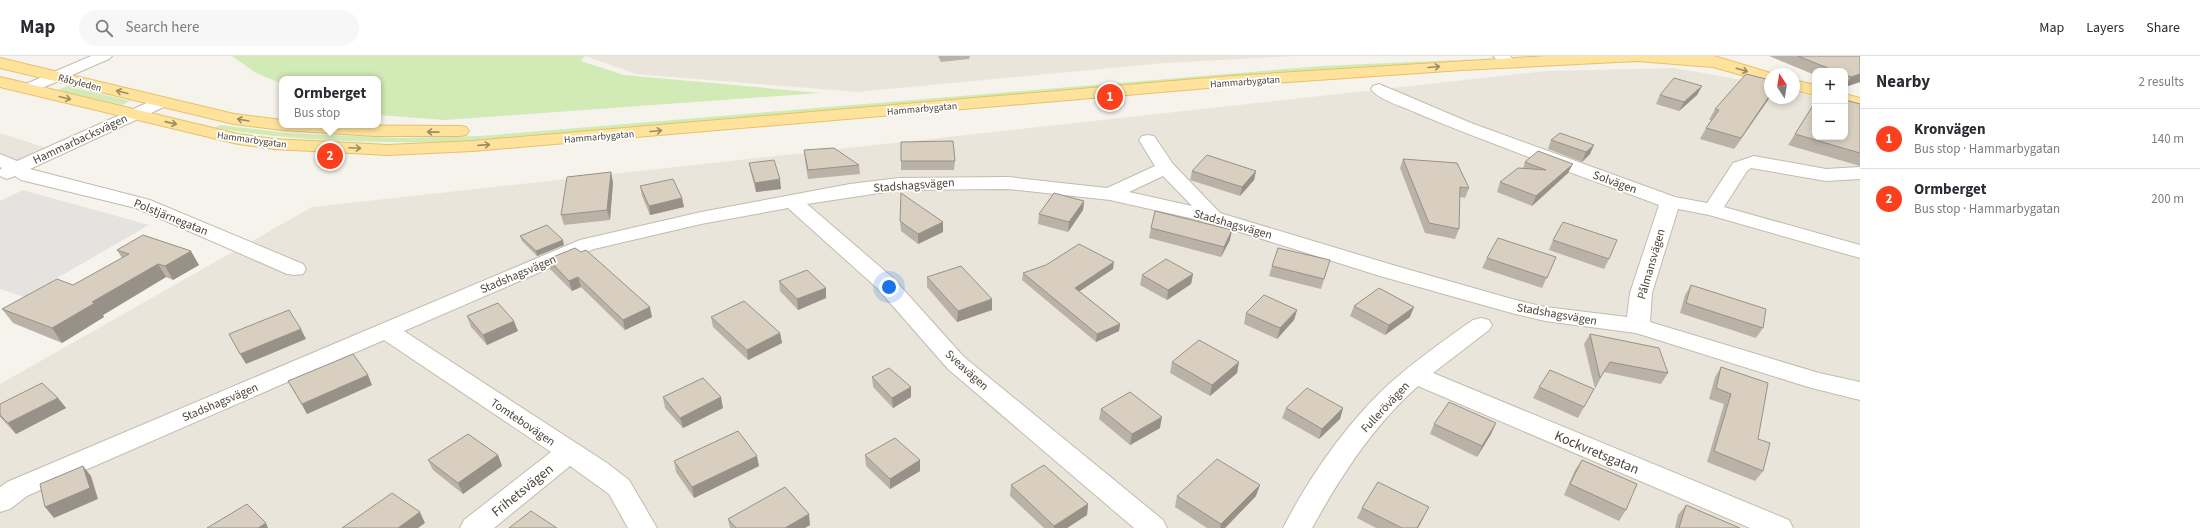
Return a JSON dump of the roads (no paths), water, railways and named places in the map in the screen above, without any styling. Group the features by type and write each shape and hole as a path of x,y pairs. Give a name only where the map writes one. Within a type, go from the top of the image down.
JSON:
{"main road":[{"name":"Hammarbygatan","path":"331,128 374,131 432,132 505,129 1318,61 1428,56"},
{"name":"Hammarbygatan","path":"133,115 238,139 274,144 388,150 567,139 1231,81 1505,59 1637,56 1707,59 1764,76"},
{"name":"Råbyleden","path":"0,63 160,102"},
{"name":"Råbyleden","path":"0,82 133,115"},
{"path":"1800,86 1812,89"},
{"path":"1848,100 1860,103"},
{"name":"Hammarbygatan","path":"160,102 234,119 279,125"}],"street":[{"path":"27,89 104,56"},
{"name":"Solvägen","path":"1379,89 1396,98 1464,126 1670,202 1712,210 1860,252"},
{"name":"Hammarbacksvägen","path":"8,173 160,102"},
{"path":"1148,140 1166,168 1213,217"},
{"name":"Polstjärnegatan","path":"0,159 8,173 28,176 143,204 295,269"},
{"path":"1712,210 1740,167 1745,164 1754,162 1790,170 1826,175 1860,173"},
{"path":"1110,194 1166,168"},
{"name":"Stadshagsvägen","path":"0,501 17,489 50,474 387,331 587,244 700,218 792,201 899,184 964,182 1054,186 1110,194 1213,217 1388,271 1516,307 1545,314 1638,326 1817,381 1860,391"},
{"name":"Sveavägen","path":"792,201 885,283 956,363 1153,528"},
{"name":"Pålmansvägen","path":"1638,326 1641,293 1670,202"},
{"name":"Fullerövägen","path":"1297,528 1318,490 1372,418 1414,375 1481,325"},
{"name":"Tomtebovägen","path":"387,331 619,487 643,528"},
{"name":"Kockvretsgatan","path":"1414,375 1780,528"},
{"name":"Frihetsvägen","path":"474,528 569,452"}],"place":[{"name":"Kronvägen","path":"1110,97"},
{"name":"Ormberget","path":"330,156"}]}
